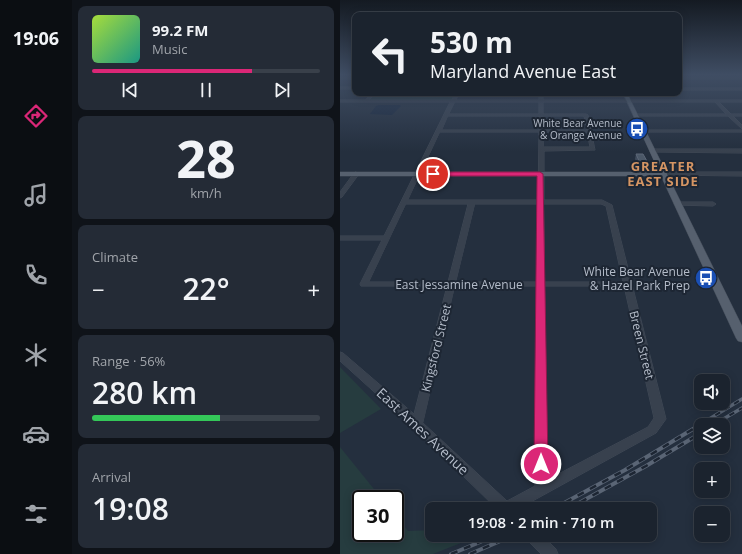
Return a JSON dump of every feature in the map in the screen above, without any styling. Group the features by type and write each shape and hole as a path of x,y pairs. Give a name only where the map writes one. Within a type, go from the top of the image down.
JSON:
{"main road":[{"path":"628,101 742,338"},
{"path":"340,174 663,174"}],"street":[{"path":"340,101 742,101"},
{"path":"340,238 386,238 454,101"},
{"path":"518,502 541,488 541,101"},
{"path":"716,101 742,128"},
{"path":"447,115 586,115 593,149 541,149"},
{"path":"635,115 742,115"},
{"path":"439,131 589,131"},
{"path":"642,131 742,131"},
{"path":"652,151 742,151"},
{"path":"340,196 356,174"},
{"path":"663,174 742,174"},
{"path":"404,202 540,202"},
{"name":"Kingsford Street","path":"417,424 472,202"},
{"name":"Breen Street","path":"540,202 607,203 609,205 660,419 652,430 541,488"},
{"path":"677,204 713,204"},
{"name":"East Jessamine Avenue","path":"386,238 364,284 627,284"},
{"name":"East Ames Avenue","path":"340,355 417,424 499,502"},
{"path":"539,542 550,554"}],"green space":[{"path":"367,100 454,100 454,101 366,101"},
{"path":"340,367 381,409 340,433"},
{"path":"340,447 375,490 352,490 352,542 404,542 404,526 408,531 425,530 425,542 463,542 433,554 340,554"}],"water":[{"path":"376,106 401,106 392,115 370,114"}],"building":[{"path":"636,154 643,154 648,163 640,163"}],"railway":[{"path":"711,418 742,399"},
{"path":"725,418 742,408"},
{"path":"566,502 625,470 694,428"},
{"path":"581,502 694,437"},
{"path":"451,554 480,542"},
{"path":"470,554 498,542"}],"place":[{"name":"White Bear Avenue & Orange Avenue","path":"637,129"},
{"name":"White Bear Avenue & Hazel Park Prep","path":"706,278"}],"district":[{"name":"GREATER EAST SIDE","path":"663,174"}],"route":[{"path":"433,174 540,174 541,464"}]}
